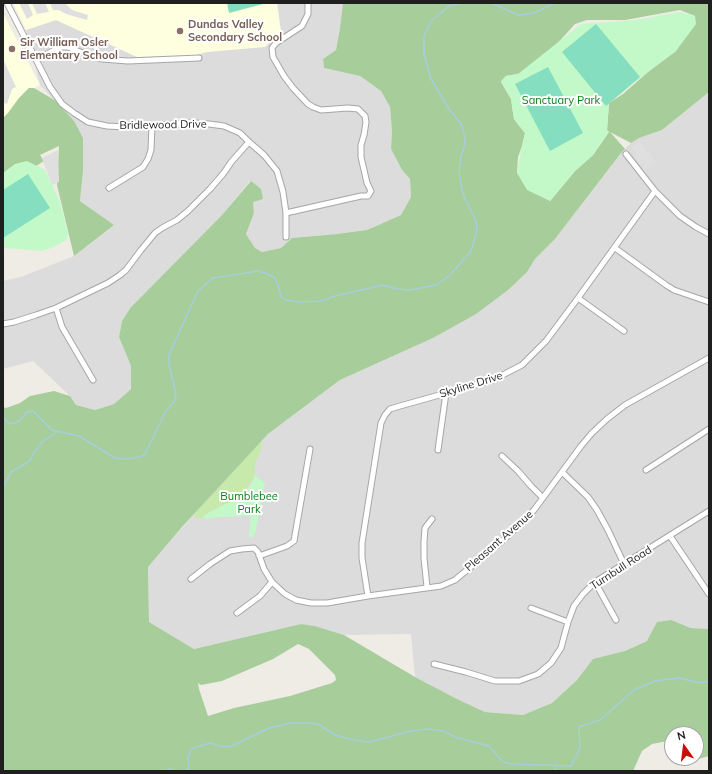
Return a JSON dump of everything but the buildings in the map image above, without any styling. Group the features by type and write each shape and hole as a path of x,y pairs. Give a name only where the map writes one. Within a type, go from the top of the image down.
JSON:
{"street":[{"name":"Bridlewood Drive","path":"6,3 50,87 62,104 88,122 107,126 126,127 209,124 224,126 240,133 264,155 277,171 284,192 286,237"},
{"path":"286,213 361,196 368,196 370,191 361,157 361,145 366,122 365,116 358,109 348,108 321,110 308,104 284,76 273,57 272,48 276,43 302,26 308,14 308,3"},
{"path":"36,60 60,47 68,47 102,59 128,61 199,58"},
{"path":"109,188 143,167 146,163 151,150 152,126"},
{"path":"3,324 56,308 108,283 126,270 155,233 188,212 210,189 249,142"},
{"path":"626,154 655,190 680,216 709,234"},
{"name":"Skyline Drive","path":"368,596 362,558 362,543 381,423 385,415 390,409 493,380 522,365 546,341 615,248 655,190"},
{"path":"615,248 674,290 709,302"},
{"path":"578,298 624,331"},
{"path":"56,308 62,327 93,380"},
{"name":"Pleasant Avenue","path":"259,554 264,569 272,582 285,594 296,600 311,603 327,603 441,586 455,580 509,535 534,510 592,433 607,418 625,405 709,358"},
{"path":"438,450 446,393"},
{"path":"646,470 709,429"},
{"path":"191,579 230,551 254,548 259,554 287,546 294,541 310,450"},
{"path":"502,456 543,498"},
{"path":"563,473 588,497 597,510 624,564"},
{"name":"Turnbull Road","path":"434,664 495,681 519,682 538,674 551,663 561,648 574,606 595,582 709,511"},
{"path":"427,587 424,558 425,528 432,519"},
{"path":"670,536 709,594"},
{"path":"237,613 260,596 272,582"},
{"path":"595,582 616,620"},
{"path":"531,608 568,622"}],"shaded area":[{"name":"Dundas Valley Secondary School","path":"13,3 277,3 281,32 265,47 207,52 192,56 137,57 56,20 26,30"},
{"path":"19,3 28,3 33,15 27,19"},
{"path":"32,3 45,3 49,12 37,14"},
{"path":"50,3 65,3 72,10 88,15 87,20 66,14 59,10 53,10"},
{"path":"277,3 343,3 336,50 323,59 324,68 360,76 381,91 390,107 392,131 391,149 402,170 410,179 411,197 401,215 367,230 293,238 281,248 262,252 255,248 246,234 254,213 250,181 222,215 131,307 122,321 119,337 131,366 131,389 114,404 95,410 76,405 70,396 33,361 3,369 3,281 21,277 74,256 114,225 80,201 83,171 74,121 40,85 26,30 56,20 137,57 192,56 281,32"},
{"name":"Sir William Osler Elementary School","path":"3,13 40,85 34,88 28,88 3,118"},
{"path":"3,59 16,87 12,89 7,104 3,102"},
{"path":"709,92 709,629 691,628 671,620 647,641 625,651 593,660 577,680 552,703 523,715 485,712 415,677 411,634 344,635 315,626 301,624 194,649 149,622 148,566 268,434 340,380 433,338 527,272 535,259 555,239 621,153 631,143 639,138 662,130"},
{"path":"639,140 656,162 645,171 643,169 644,167 635,156 637,154 631,147"},
{"path":"58,150 59,182 52,185 42,158"}],"green space":[{"path":"227,3 263,3 263,4 229,13"},
{"path":"343,3 709,3 709,92 662,130 639,138 631,143 610,132 625,149 555,239 535,259 527,272 508,290 476,314 433,338 340,380 268,434 182,527 148,567 149,622 194,649 301,624 315,626 344,635 415,677 485,712 523,715 552,703 577,680 593,659 625,651 647,641 657,622 671,620 691,628 709,629 709,756 704,757 704,726 664,726 664,742 652,744 642,751 633,771 3,771 3,407 6,408 20,403 30,396 54,391 70,396 76,405 95,410 114,404 131,389 131,366 119,337 122,321 131,307 222,215 251,181 261,189 263,199 253,202 254,213 246,234 255,248 262,252 281,248 292,238 367,230 401,215 411,197 410,179 402,170 391,149 392,131 390,107 381,91 360,76 324,68 323,59 336,50","holes":["680,10 695,16 676,51 648,72 623,94 609,103 607,130 609,132 593,155 575,171 550,201 517,173 518,157 525,133 514,119 511,99 501,82 506,76 518,74 545,57 575,24 587,20 625,20","298,644 309,649 335,675 336,680 332,683 290,696 234,708 208,716 198,683 201,685 222,681 273,659"]},
{"name":"Sanctuary Park","path":"680,12 695,16 696,24 676,51 609,103 607,130 609,132 593,155 575,171 550,201 527,190 517,173 525,133 514,119 511,99 501,81 506,76 518,74 581,24 636,20"},
{"path":"596,24 640,77 606,106 562,52"},
{"path":"548,67 583,133 550,151 515,84"},
{"path":"29,88 34,88 56,101 74,121 83,138 83,171 80,201 114,225 74,256 57,185 59,146 40,155 44,161 3,187 3,118"},
{"path":"27,161 45,170 60,202 68,234 67,240 42,251 3,248 3,173 15,164"},
{"path":"28,174 50,208 3,238 3,190"},
{"path":"261,441 262,448 256,461 255,476 244,492 232,501 208,513 203,518 195,518 194,514"},
{"name":"Bumblebee Park","path":"255,475 265,483 255,534 251,538 249,536 251,516 206,519 203,517 232,501 244,492 250,486"}],"waterway":[{"path":"3,417 9,424 18,422 27,412 33,411 52,430 79,436 115,458 126,459 140,457 145,454 166,411 174,402 176,394 169,365 169,355 198,291 213,278 257,271 268,274 275,278 283,298 286,300 299,302 321,301 335,296 383,285 397,289 410,290 436,285 449,276 471,251 477,231 476,220 465,199 459,171 461,156 465,144 464,134 461,124 449,109 431,79 424,54 424,36 431,21 449,6 462,3"},
{"path":"492,3 518,15 534,13 555,3"},
{"path":"3,487 11,472 30,461 33,454 42,442 58,431"},
{"path":"186,771 189,767 188,759 191,749 211,743 219,746 230,747 269,728 291,723 318,724 335,735 369,742 411,731 428,729 443,731 455,737 489,746 503,762 512,764 571,766 580,748 579,727 600,720 634,690 655,681 679,678 700,683 709,681"},
{"path":"555,766 555,771"},
{"path":"165,771 170,769 172,771"}],"place":[{"name":"Dundas Valley Secondary School","path":"180,31"},
{"name":"Sir William Osler Elementary School","path":"12,49"}]}
